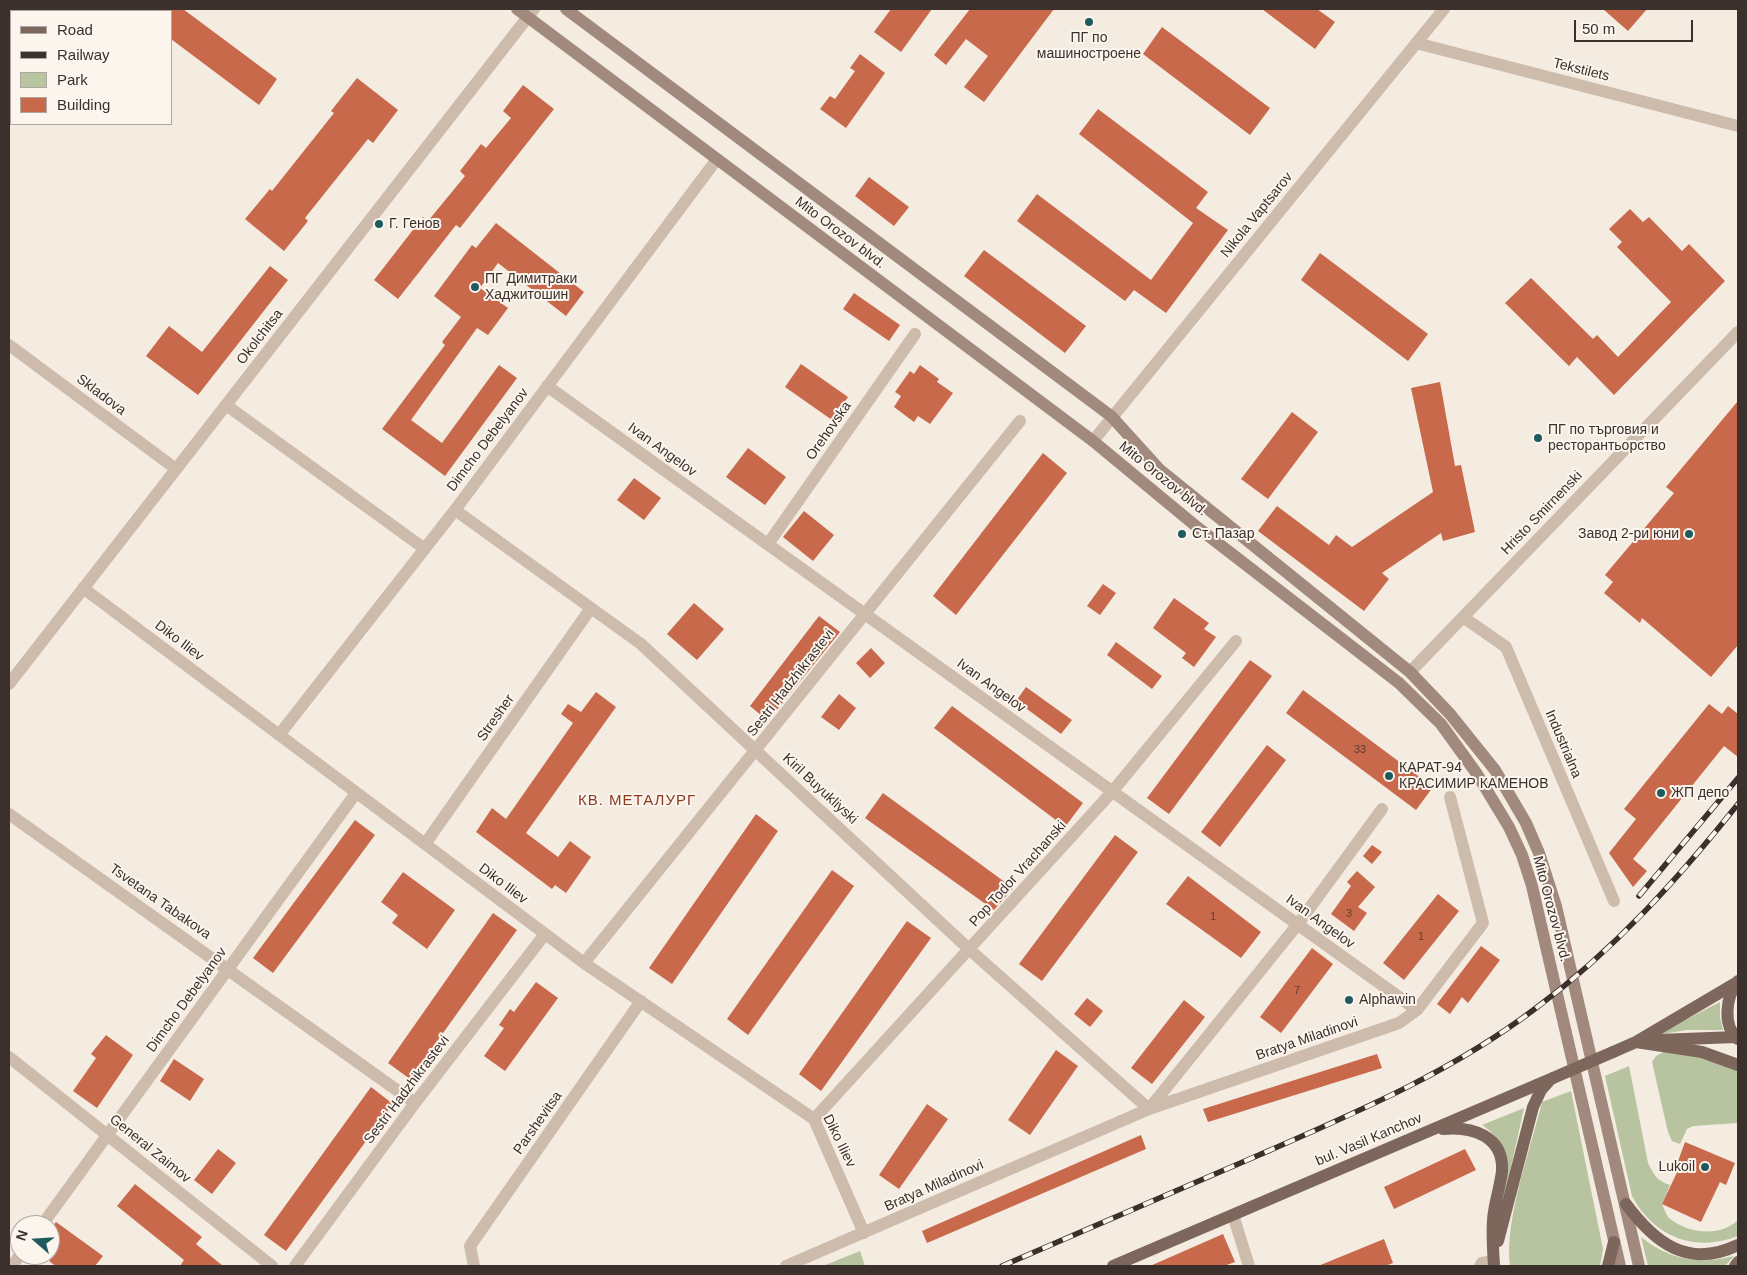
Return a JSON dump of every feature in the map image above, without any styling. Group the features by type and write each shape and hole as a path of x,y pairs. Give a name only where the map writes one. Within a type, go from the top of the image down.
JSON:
{"main road":[{"name":"Mito Orozov blvd.","path":"517,9 531,13 717,159 1092,441 1197,527 1399,684 1441,724 1477,774 1509,828 1522,855 1532,886 1620,1266"},
{"name":"Mito Orozov blvd.","path":"566,9 1112,416 1160,470 1410,672 1476,744 1495,770 1522,816 1539,853 1556,906 1639,1266"},
{"path":"1737,982 1729,1002 1728,1016 1728,1024 1737,1038"},
{"name":"bul. Vasil Kanchov","path":"1113,1266 1636,1042 1737,982"},
{"name":"bul. Vasil Kanchov","path":"1636,1042 1737,1038"},
{"path":"1636,1042 1702,1052 1738,1065"},
{"path":"1494,1260 1533,1107 1541,1090 1552,1078"},
{"path":"1430,1131 1462,1128 1473,1131 1493,1143 1498,1151 1502,1169 1493,1220 1494,1260"},
{"path":"1626,1204 1652,1236 1674,1248 1687,1252 1706,1253 1721,1252 1738,1245"},
{"path":"1608,1266 1614,1242"},
{"path":"1735,1266 1738,1262"}],"street":[{"name":"Nikola Vaptsarov","path":"1092,441 1416,43 1439,11"},
{"name":"Okolchitsa","path":"9,684 531,13"},
{"name":"Tekstilets","path":"1416,43 1738,126"},
{"name":"Dimcho Debelyanov","path":"279,735 455,510 717,159"},
{"name":"Hristo Smirnenski","path":"1410,672 1738,332"},
{"name":"Orehovska","path":"768,544 915,334"},
{"name":"Skladova","path":"9,345 176,469"},
{"name":"Ivan Angelov","path":"547,386 1417,1010"},
{"path":"226,405 425,549"},
{"name":"Sestri Hadzhikrastevi","path":"584,963 1020,421"},
{"name":"Kiril Buyukliyski","path":"455,510 641,644 970,950 1148,1109"},
{"name":"Diko Iliev","path":"83,588 584,963 814,1119 864,1233"},
{"name":"Stresher","path":"425,844 591,608"},
{"name":"Industrialna","path":"1463,617 1506,647 1614,901"},
{"name":"Pop Todor Vrachanski","path":"814,1119 1112,792 1236,641"},
{"name":"Dimcho Debelyanov","path":"49,1215 356,793"},
{"name":"Bratya Miladinovi","path":"786,1266 1148,1109 1399,1023 1417,1010 1483,923 1450,797"},
{"name":"Bratya Miladinovi","path":"1148,1109 1298,924 1382,809"},
{"name":"Tsvetana Tabakova","path":"9,814 415,1103"},
{"name":"Sestri Hadzhikrastevi","path":"295,1266 415,1103 545,934"},
{"name":"Parshevitsa","path":"474,1266 470,1246 641,1001"},
{"name":"General Zaimov","path":"9,1057 272,1266"},
{"path":"1233,1215 1249,1266"},
{"path":"1480,1266 1482,1262 1494,1260"}],"green space":[{"path":"1720,1002 1720,1017 1723,1030 1687,1030 1656,1035"},
{"path":"1664,1052 1712,1059 1738,1072 1738,1123 1693,1126 1687,1129 1680,1144 1672,1141 1668,1132 1652,1062 1656,1056"},
{"path":"1629,1066 1648,1163 1656,1177 1670,1185 1662,1204 1668,1217 1685,1227 1704,1231 1723,1229 1738,1220 1738,1236 1706,1243 1691,1242 1677,1238 1652,1222 1632,1196 1605,1076"},
{"path":"1571,1091 1603,1249 1600,1266 1510,1266 1509,1248 1515,1206 1542,1102"},
{"path":"1524,1108 1500,1217 1506,1179 1505,1155 1501,1144 1482,1125"},
{"path":"1641,1237 1662,1251 1685,1258 1709,1260 1734,1256 1725,1266 1648,1266"},
{"path":"860,1251 865,1266 823,1266"}],"building":[{"path":"183,9 277,79 259,105 172,40 171,10"},
{"path":"891,9 932,9 901,52 874,32"},
{"path":"970,9 1054,9 984,102 964,87 988,56 966,39 946,65 934,55"},
{"path":"1262,9 1317,9 1335,22 1315,49"},
{"path":"1603,9 1647,9 1628,31"},
{"path":"1162,27 1270,108 1250,135 1143,54"},
{"path":"860,54 885,73 846,128 820,109 830,96 835,99 855,71 850,68"},
{"path":"357,78 398,110 373,143 368,139 305,218 308,221 284,251 245,219 270,189 272,191 334,113 331,111"},
{"path":"523,85 554,109 460,228 456,225 398,299 374,280 423,217 428,221 465,176 460,171 481,144 486,148 511,118 503,111"},
{"path":"1098,109 1208,192 1196,208 1228,230 1166,313 1134,290 1125,301 1017,221 1037,194 1151,280 1193,223 1079,134"},
{"path":"869,177 909,207 894,226 855,196"},
{"path":"1630,209 1643,222 1649,217 1682,251 1689,244 1725,281 1614,395 1577,357 1569,366 1505,303 1531,278 1593,339 1597,335 1618,357 1671,302 1617,247 1622,242 1609,229"},
{"path":"496,223 584,292 566,316 498,263 480,288 508,308 488,335 477,328 411,420 442,443 499,365 517,378 445,476 382,429 445,345 442,342 461,317 434,296 472,245 476,248"},
{"path":"984,250 1086,326 1065,353 964,276"},
{"path":"1320,253 1428,334 1408,361 1301,280"},
{"path":"270,266 288,280 198,395 146,356 169,326 202,352"},
{"path":"854,293 900,325 889,341 843,309"},
{"path":"801,364 848,397 832,420 785,387"},
{"path":"920,365 939,379 937,382 953,393 930,424 918,416 914,422 894,407 901,396 895,392 910,371 914,374"},
{"path":"1440,382 1455,466 1461,465 1475,532 1443,541 1441,533 1382,573 1389,579 1364,611 1258,531 1277,506 1329,545 1336,535 1352,547 1433,492 1411,388"},
{"name":"Завод 2-ри юни","path":"1738,401 1738,645 1711,677 1642,618 1640,623 1604,593 1613,582 1605,575 1674,493 1666,487"},
{"path":"1292,412 1318,432 1268,499 1241,479"},
{"path":"748,448 786,477 765,505 726,477"},
{"path":"1043,453 1067,473 956,615 933,596"},
{"path":"634,478 661,498 644,520 617,500"},
{"path":"804,511 834,535 813,561 783,537"},
{"path":"1103,584 1116,593 1100,615 1087,606"},
{"path":"1174,598 1209,623 1204,629 1216,637 1194,667 1182,658 1186,653 1153,628"},
{"path":"694,603 724,629 697,660 667,634"},
{"path":"819,616 840,632 768,721 750,706"},
{"path":"1116,642 1162,676 1152,689 1107,655"},
{"path":"871,648 885,663 870,678 856,663"},
{"path":"1250,660 1272,676 1169,814 1147,798"},
{"path":"1026,687 1072,720 1061,734 1016,701"},
{"path":"1303,690 1433,787 1416,810 1286,713"},
{"path":"596,692 616,707 526,833 558,857 570,841 591,857 566,893 555,885 552,889 476,832 492,808 506,819 573,723 561,714 568,704 581,712"},
{"path":"839,694 856,708 839,730 821,717"},
{"name":"ЖП депо","path":"1709,704 1722,714 1728,706 1738,714 1738,757 1724,746 1633,859 1647,871 1633,887 1609,853 1636,819 1624,809"},
{"path":"952,706 1083,803 1065,827 934,728"},
{"path":"1267,745 1286,760 1220,847 1201,832"},
{"path":"883,793 1013,888 994,910 865,818"},
{"path":"756,814 778,831 672,984 649,968"},
{"path":"355,820 375,835 273,973 253,958"},
{"path":"1115,835 1138,852 1042,981 1019,964"},
{"path":"1372,845 1382,852 1372,864 1363,856"},
{"path":"832,870 854,886 748,1035 727,1019"},
{"path":"1357,871 1375,887 1358,907 1367,913 1354,931 1331,914 1351,886 1347,882"},
{"path":"403,872 455,910 427,949 392,923 398,915 381,902"},
{"path":"1188,876 1261,932 1241,958 1166,904"},
{"path":"1438,894 1459,911 1404,980 1383,963"},
{"path":"493,913 517,930 410,1079 388,1063"},
{"path":"907,921 931,938 821,1091 799,1074"},
{"path":"1481,946 1500,960 1468,1003 1462,997 1450,1014 1437,1004"},
{"path":"1312,948 1333,964 1281,1033 1260,1017"},
{"path":"536,982 558,998 505,1071 484,1056 504,1028 499,1025 510,1009 514,1012"},
{"path":"1087,998 1103,1011 1090,1027 1074,1014"},
{"path":"1184,1000 1205,1017 1152,1084 1131,1068"},
{"path":"106,1035 133,1055 97,1108 73,1091 96,1058 91,1054"},
{"path":"1056,1050 1078,1066 1030,1135 1008,1120"},
{"path":"1377,1054 1382,1068 1208,1122 1203,1109"},
{"path":"174,1059 204,1079 190,1101 160,1081"},
{"path":"371,1087 393,1104 286,1251 264,1235"},
{"path":"927,1104 948,1119 899,1189 879,1175"},
{"path":"1141,1135 1146,1149 927,1243 922,1231"},
{"path":"1685,1142 1735,1163 1726,1185 1720,1182 1701,1222 1662,1204 1680,1166 1677,1164"},
{"path":"218,1149 236,1163 212,1194 194,1180"},
{"path":"1465,1149 1476,1170 1394,1209 1384,1187"},
{"path":"135,1184 202,1237 196,1244 223,1266 180,1266 184,1260 117,1206"},
{"path":"60,1225 103,1256 95,1266 54,1265 60,1265"},
{"path":"1223,1234 1235,1262 1224,1266 1150,1266"},
{"path":"1384,1239 1393,1263 1385,1266 1318,1266"}],"railway":[{"path":"1639,896 1738,778"},
{"path":"1002,1266 1367,1107 1437,1072 1471,1052 1504,1031 1565,986 1618,938 1668,886 1738,804"}],"place":[{"name":"ПГ по машиностроене","path":"1089,22"},
{"name":"Г. Генов","path":"379,224"},
{"name":"ПГ Димитраки Хаджитошин","path":"475,287"},
{"name":"ПГ по търговия и ресторантьорство","path":"1538,438"},
{"name":"Ст. Пазар","path":"1182,534"},
{"name":"Завод 2-ри юни","path":"1689,534"},
{"name":"КАРАТ-94 КРАСИМИР КАМЕНОВ","path":"1389,776"},
{"name":"ЖП депо","path":"1661,793"},
{"name":"Alphawin","path":"1349,1000"},
{"name":"Lukoil","path":"1705,1167"}],"district":[{"name":"КВ. МЕТАЛУРГ","path":"637,801"}]}
